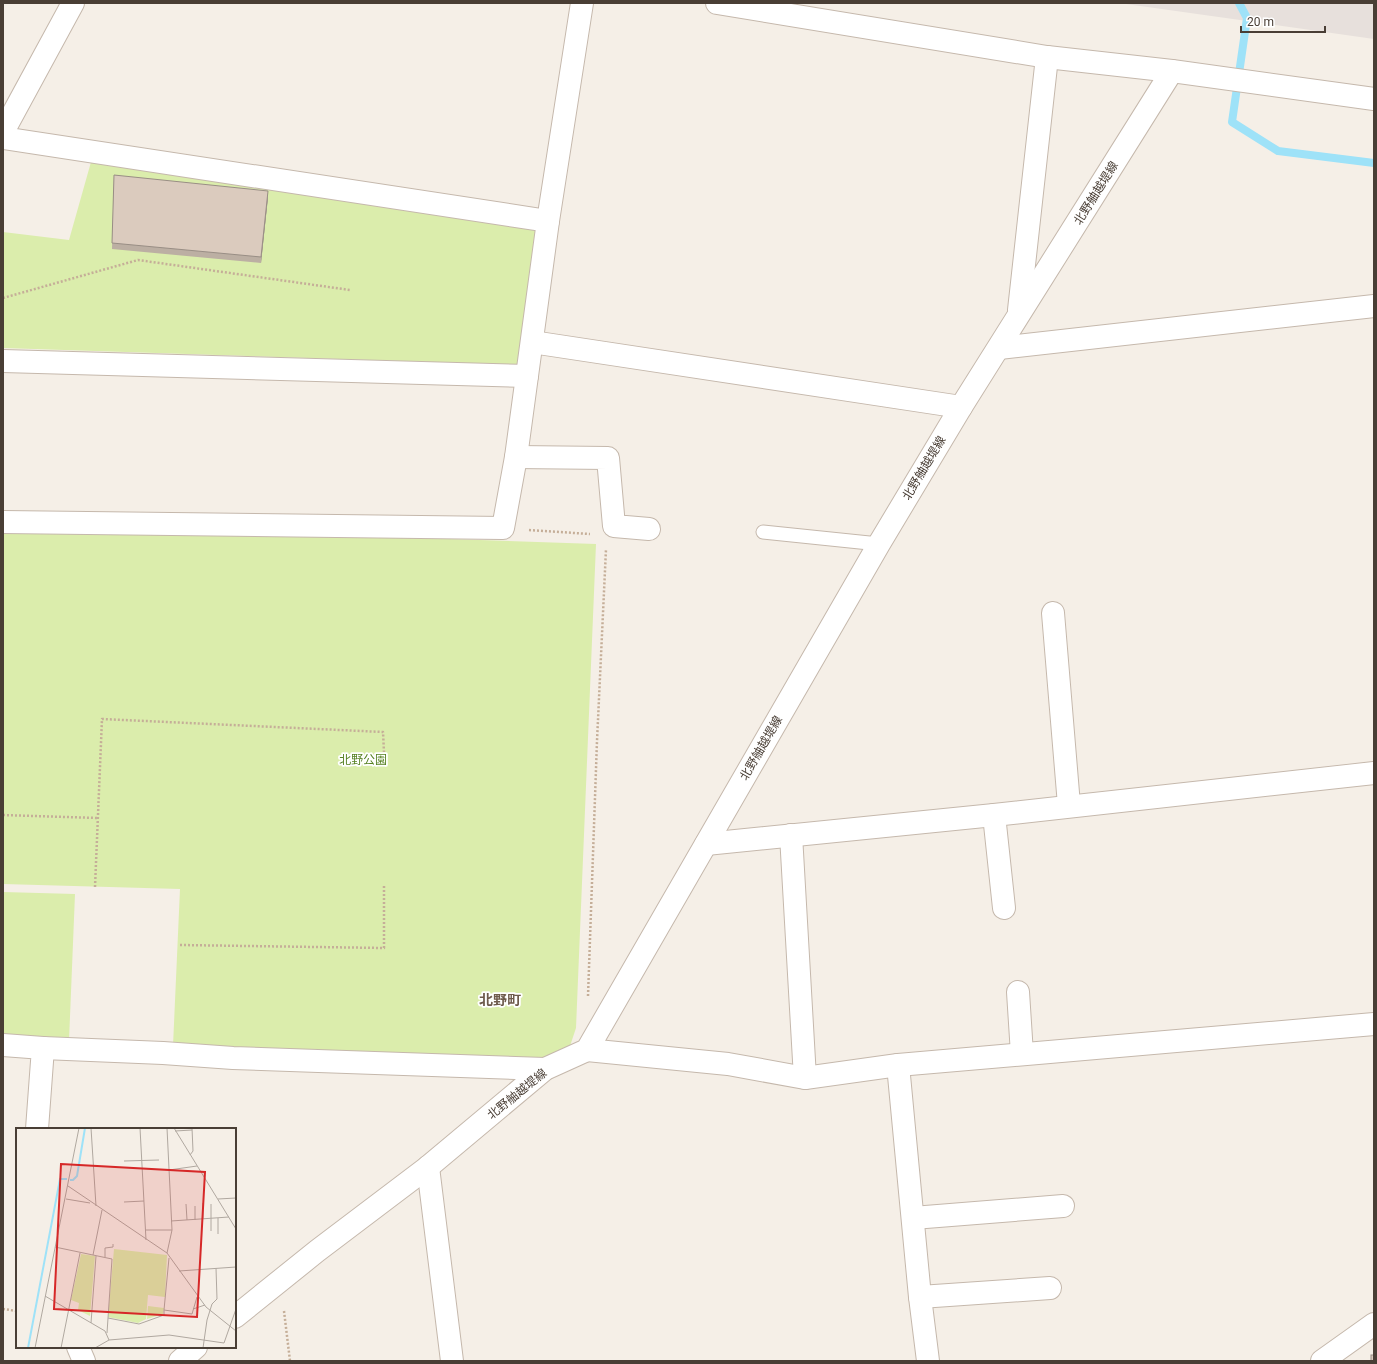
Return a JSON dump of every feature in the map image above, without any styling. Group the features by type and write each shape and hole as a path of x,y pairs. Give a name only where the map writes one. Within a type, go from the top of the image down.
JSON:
{"street":[{"path":"3,132 73,3"},
{"path":"3,522 503,528 516,457 548,221 582,3"},
{"path":"717,3 1046,56 1172,71 1374,99"},
{"path":"1019,315 1046,56"},
{"name":"北野舳越堤線","path":"236,1316 428,1167 545,1069 587,1050 879,544 961,406 999,348 1172,71"},
{"path":"3,138 548,221"},
{"path":"999,348 1374,306"},
{"path":"532,342 961,406"},
{"path":"3,361 527,376"},
{"path":"516,457 608,458 614,526 649,529"},
{"path":"1053,613 1069,805"},
{"path":"706,844 994,815 1069,805 1374,773"},
{"path":"994,815 1004,908"},
{"path":"791,835 805,1078"},
{"path":"1018,992 1022,1054"},
{"path":"587,1050 728,1064 805,1078 898,1065 1374,1024"},
{"path":"3,1045 233,1058 545,1069"},
{"path":"37,1128 43,1048"},
{"path":"898,1065 920,1297 928,1361"},
{"path":"428,1167 452,1361"},
{"path":"913,1218 1063,1206"},
{"path":"920,1297 1050,1288"},
{"path":"1322,1361 1374,1324"},
{"path":"78,1348 84,1361"}],"lane":[{"path":"764,532 879,544"}],"path":[{"path":"3,298 138,260 350,290"},
{"path":"503,528 592,534"},
{"path":"588,998 596,741 607,544"},
{"path":"95,887 102,719 383,732 384,752"},
{"path":"3,815 98,818"},
{"path":"180,945 384,948 384,886"},
{"path":"281,1280 290,1361"},
{"path":"3,1309 16,1311"}],"shaded area":[{"path":"1119,3 1374,3 1374,39"}],"green space":[{"path":"91,162 538,227 523,365 3,348 3,232 69,240"},
{"name":"北野公園","path":"3,524 596,544 576,1028 569,1049 540,1059 173,1046 180,889 3,884"},
{"path":"3,892 75,894 69,1041 5,1038 3,1033"}],"building":[{"path":"114,175 268,191 261,257 112,243"},
{"path":"1371,1355 1374,1355 1374,1361 1371,1361"}],"waterway":[{"path":"1239,3 1247,18 1232,122 1278,151 1374,163"}],"district":[{"name":"北野町","path":"500,1000"}]}
